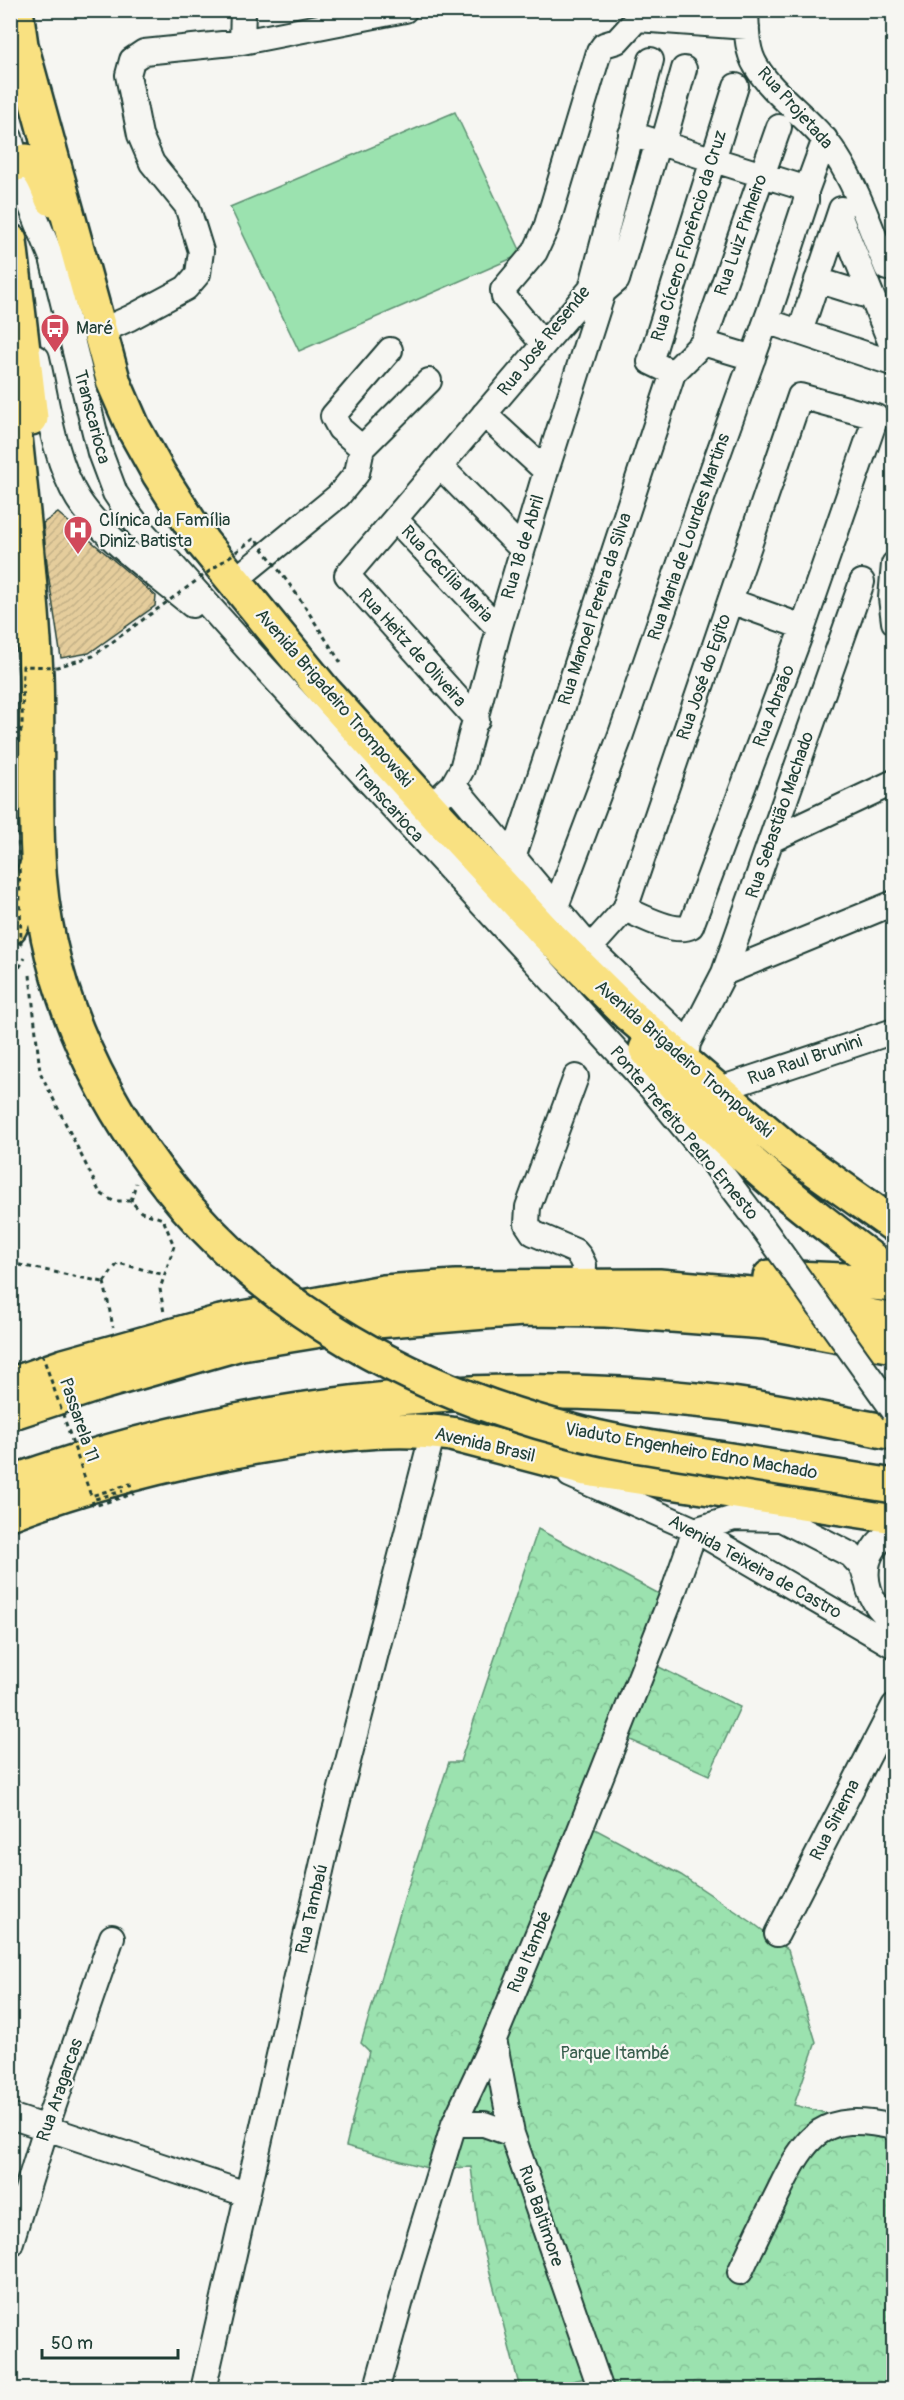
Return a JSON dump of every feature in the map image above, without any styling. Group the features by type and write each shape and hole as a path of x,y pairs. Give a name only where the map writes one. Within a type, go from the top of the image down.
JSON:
{"highway":[{"name":"Avenida Brigadeiro Trompowski","path":"16,10 21,45 114,383 134,429 203,543 324,691 429,807 507,872 629,1015 686,1053 717,1090 788,1150 894,1225"},
{"path":"12,158 33,164 39,171 80,258"},
{"path":"10,241 31,419 19,474 17,510 33,611 37,708 38,862 10,927"},
{"path":"10,390 19,474"},
{"name":"Viaduto Engenheiro Edno Machado","path":"38,862 50,952 72,1019 95,1070 125,1125 144,1154 192,1216 218,1242 281,1295 345,1340 423,1381 466,1398 572,1432 637,1445 894,1486"},
{"path":"629,1015 645,1048 666,1076 699,1111 749,1159 823,1224 894,1276"},
{"path":"659,1286 713,1278 765,1277 843,1280 894,1285"},
{"path":"10,1385 64,1366 221,1322 384,1292 456,1287 659,1286 762,1295 894,1321"},
{"path":"10,1413 241,1343 376,1321 524,1309 606,1310 765,1322 894,1346"},
{"path":"10,1483 184,1431 254,1417 348,1402 484,1391 634,1395 705,1401 769,1410 894,1433"},
{"name":"Avenida Brasil","path":"10,1513 64,1492 142,1470 318,1436 381,1431 433,1432 586,1469 894,1516"}],"street":[{"path":"242,42 243,10"},
{"path":"99,332 186,288 198,274 201,251 187,206 152,163 140,135 128,75 132,60 144,52 242,42 405,10"},
{"path":"543,344 504,297 503,290 535,252 546,228 599,52 604,45 617,41 637,19 746,19"},
{"name":"Rua Projetada","path":"746,19 749,48 756,66 825,139 848,174 887,268"},
{"name":"Rua José Resende","path":"347,575 543,344 597,290 631,134 651,60"},
{"path":"597,290 617,280 684,69"},
{"name":"Rua Cícero Florêncio da Cruz","path":"673,374 650,362 736,86"},
{"name":"Rua Luiz Pinheiro","path":"703,343 779,127"},
{"path":"631,134 762,174 806,191"},
{"name":"Rua Maria de Lourdes Martins","path":"550,920 620,737 766,321 806,201 806,191 825,139"},
{"name":"Transcarioca","path":"12,158 22,281 60,455 68,479 78,498 102,530 252,654"},
{"name":"Transcarioca","path":"12,158 38,229 52,258 100,453 115,493 144,533 452,874"},
{"path":"800,332 841,210 893,356"},
{"path":"817,279 872,297"},
{"name":"Rua 18 de Abril","path":"429,807 453,785 462,770 477,720 499,629 597,290"},
{"path":"766,321 893,356"},
{"path":"703,343 753,358"},
{"name":"Rua Manoel Pereira da Silva","path":"507,872 673,374 703,343"},
{"path":"362,448 340,429 333,416 390,351"},
{"path":"234,581 338,496 357,473 362,448 429,381"},
{"name":"Rua Abraão","path":"625,909 674,929 685,930 691,926 803,627 876,417 800,396"},
{"name":"Rua José do Egito","path":"590,948 625,909 800,396"},
{"path":"484,414 546,471"},
{"path":"440,466 522,549"},
{"name":"Rua Cecília Maria","path":"395,519 499,629"},
{"path":"894,564 891,598 894,622"},
{"name":"Rua Heitz de Oliveira","path":"347,575 477,720"},
{"name":"Rua Sebastião Machado","path":"686,1053 724,973 862,582"},
{"path":"730,601 803,627"},
{"path":"771,840 894,782"},
{"path":"453,785 507,872"},
{"name":"Ponte Prefeito Pedro Ernesto","path":"452,874 651,1088 716,1166 894,1412"},
{"path":"724,973 894,903"},
{"path":"550,920 590,948 686,1053"},
{"name":"Rua Raul Brunini","path":"717,1090 894,1030"},
{"path":"576,1077 528,1206 527,1224 532,1233 575,1251 584,1265 583,1285"},
{"name":"Rua Tambaú","path":"203,2390 330,1831 433,1432"},
{"name":"Avenida Teixeira de Castro","path":"514,1450 695,1530 894,1646"},
{"path":"695,1530 734,1518 773,1518 788,1521 851,1555 863,1568 870,1594 878,1608 894,1621"},
{"path":"750,1562 743,1550 746,1533 756,1522 773,1518"},
{"name":"Rua Itambé","path":"379,2380 454,2124 494,2039 563,1873 672,1596 695,1530"},
{"path":"867,1582 866,1568 870,1552 876,1543 894,1532"},
{"name":"Rua Siriema","path":"777,1934 894,1706"},
{"name":"Rua Aragarcas","path":"10,2245 46,2128 112,1937"},
{"name":"Rua Baltimore","path":"494,2039 512,2134 601,2390"},
{"path":"10,2116 246,2194"},
{"path":"740,2272 795,2157 811,2137 831,2126 853,2121 894,2127"},
{"path":"454,2124 484,2124 512,2134"}],"path":[{"path":"10,767 22,727 23,666 57,667 93,656 255,538 341,663"},
{"path":"10,777 17,777 21,943 10,963"},
{"path":"10,983 25,958"},
{"path":"30,973 40,1072 100,1192 113,1201 131,1202 141,1212 163,1218 174,1246 160,1289 166,1323"},
{"path":"10,1263 104,1282 118,1263 165,1275"},
{"name":"Passarela 11","path":"42,1354 92,1496 130,1484 133,1494 94,1506 92,1500 123,1491"}],"green space":[{"path":"455,112 522,254 299,351 230,207"},
{"name":"Parque Itambé","path":"538,1529 663,1596 647,1661 740,1707 709,1775 626,1738 589,1826 681,1875 753,1923 788,1950 816,2042 794,2105 893,2130 893,2389 607,2389 601,2374 542,2389 520,2389 479,2230 471,2167 431,2169 346,2146 369,2051 361,2043 406,1893 449,1762 460,1762"}],"building":[{"name":"Clínica da Família Diniz Batista","path":"58,513 156,596 155,606 89,653 61,658 43,523"}],"place":[{"name":"Maré","path":"55,354"},
{"name":"Clínica da Família Diniz Batista","path":"78,556"}]}
